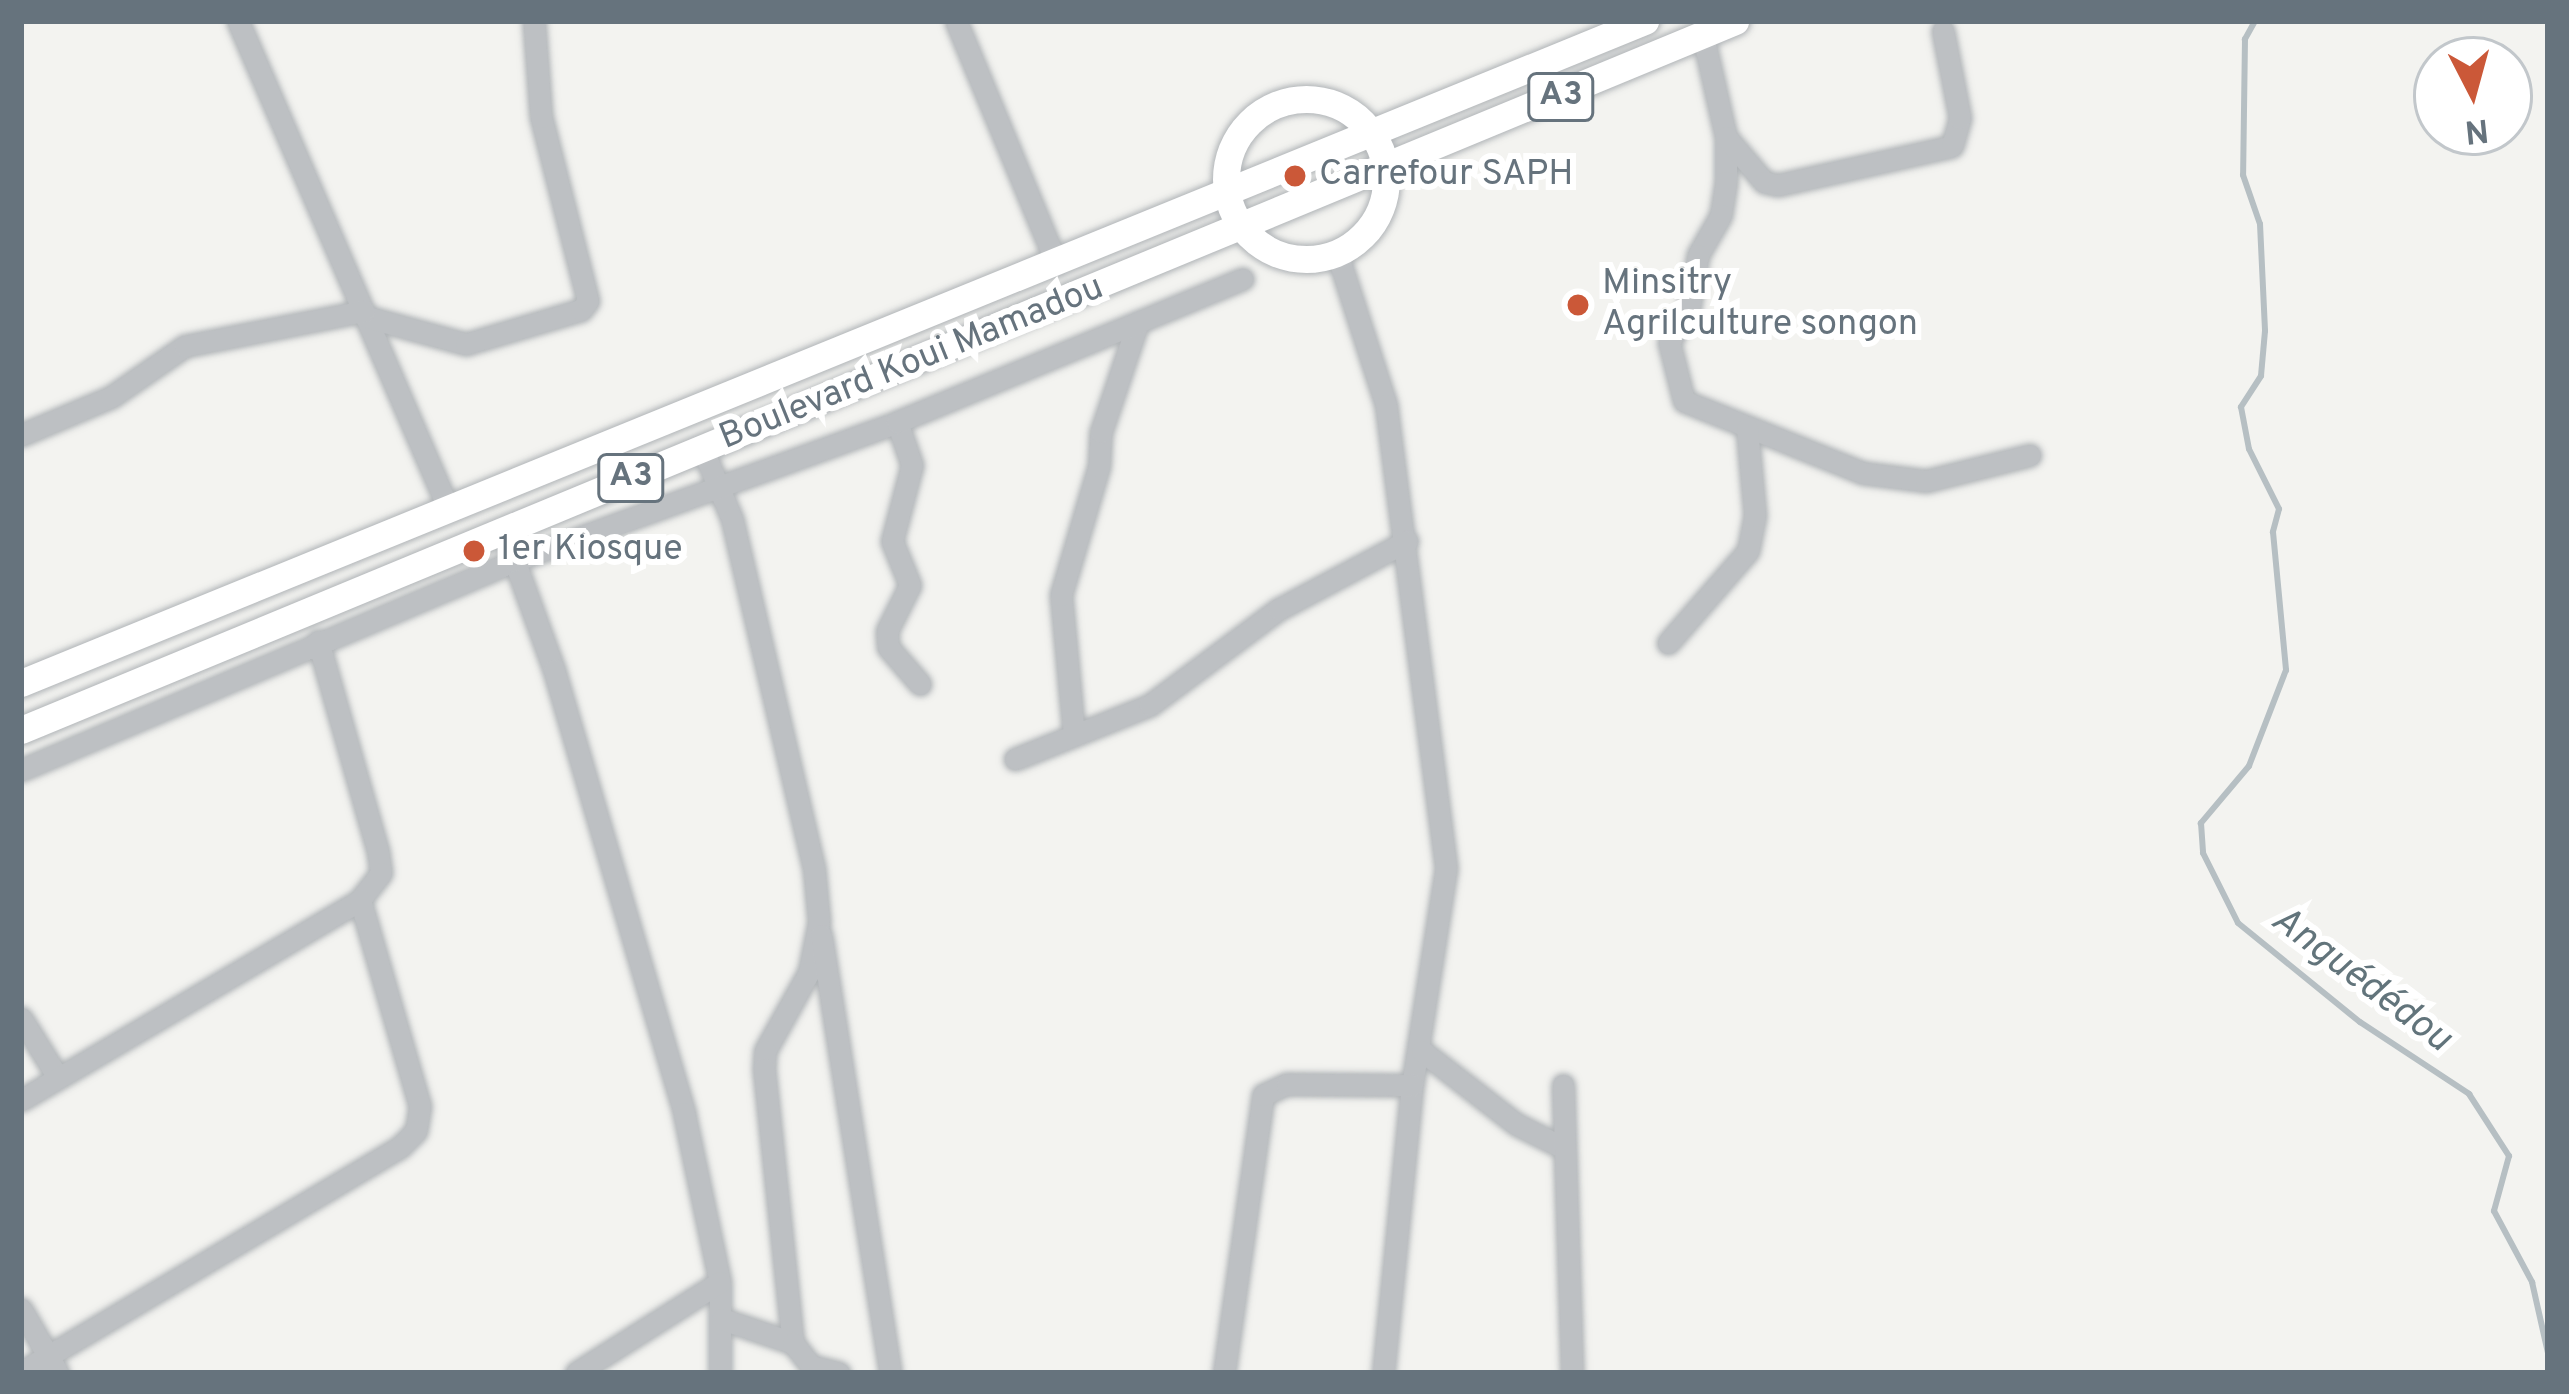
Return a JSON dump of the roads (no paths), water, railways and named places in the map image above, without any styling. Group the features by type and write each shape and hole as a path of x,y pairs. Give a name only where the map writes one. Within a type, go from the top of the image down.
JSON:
{"main road":[{"name":"Boulevard Koui Mamadou","path":"21,683 1057,266 1645,21"},
{"name":"Boulevard Koui Mamadou","path":"21,730 1386,171 1735,21"},
{"path":"1330,102 1374,134 1386,171 1376,220 1337,253 1286,257 1242,230 1226,194 1234,140 1275,104 1330,102"}],"street":[{"path":"238,21 449,510"},
{"path":"21,435 111,397 185,346 365,314 466,344 580,310 588,301 541,117 534,21"},
{"path":"956,21 1057,266"},
{"path":"1726,137 1764,182 1778,185 1952,146 1960,118 1943,31"},
{"path":"1703,36 1726,137 1721,215 1698,255 1689,310 1669,342 1670,364 1691,410 1863,472 1926,482 2030,455"},
{"path":"1337,253 1386,405 1446,869 1422,1051 1412,1085 1383,1370"},
{"path":"21,770 514,561 716,482 897,422 1243,279"},
{"path":"1074,735 1060,596 1099,466 1101,432 1138,322"},
{"path":"897,422 912,465 892,542 910,585 887,632 888,647 920,684"},
{"path":"1668,643 1748,550 1755,516 1747,428"},
{"path":"703,450 716,482 802,809 890,1373"},
{"path":"503,530 554,670 677,1090 720,1282 720,1373"},
{"path":"1015,759 1150,704 1279,609 1407,541"},
{"path":"21,1100 360,900 381,873 318,641"},
{"path":"21,1372 54,1364 416,1131 420,1106 360,900"},
{"path":"819,922 809,972 765,1051 793,1343 811,1366 839,1373"},
{"path":"21,1018 57,1076"},
{"path":"1422,1051 1516,1124 1562,1147"},
{"path":"1224,1373 1263,1095 1287,1084 1412,1085"},
{"path":"1563,1085 1571,1373"},
{"path":"576,1373 720,1282"},
{"path":"21,1309 54,1364"},
{"path":"722,1319 793,1343"}],"waterway":[{"name":"Anguédédou","path":"2255,21 2245,39 2243,175 2260,224 2265,331 2261,376 2241,407 2249,449 2279,509 2273,532 2286,670 2249,766 2201,823 2203,853 2238,923 2360,1022 2469,1094 2509,1156 2494,1211 2532,1282 2548,1353"}],"place":[{"name":"Carrefour SAPH","path":"1295,176"},
{"name":"Minsitry Agrilculture songon","path":"1578,305"},
{"name":"1er Kiosque","path":"474,551"}]}
